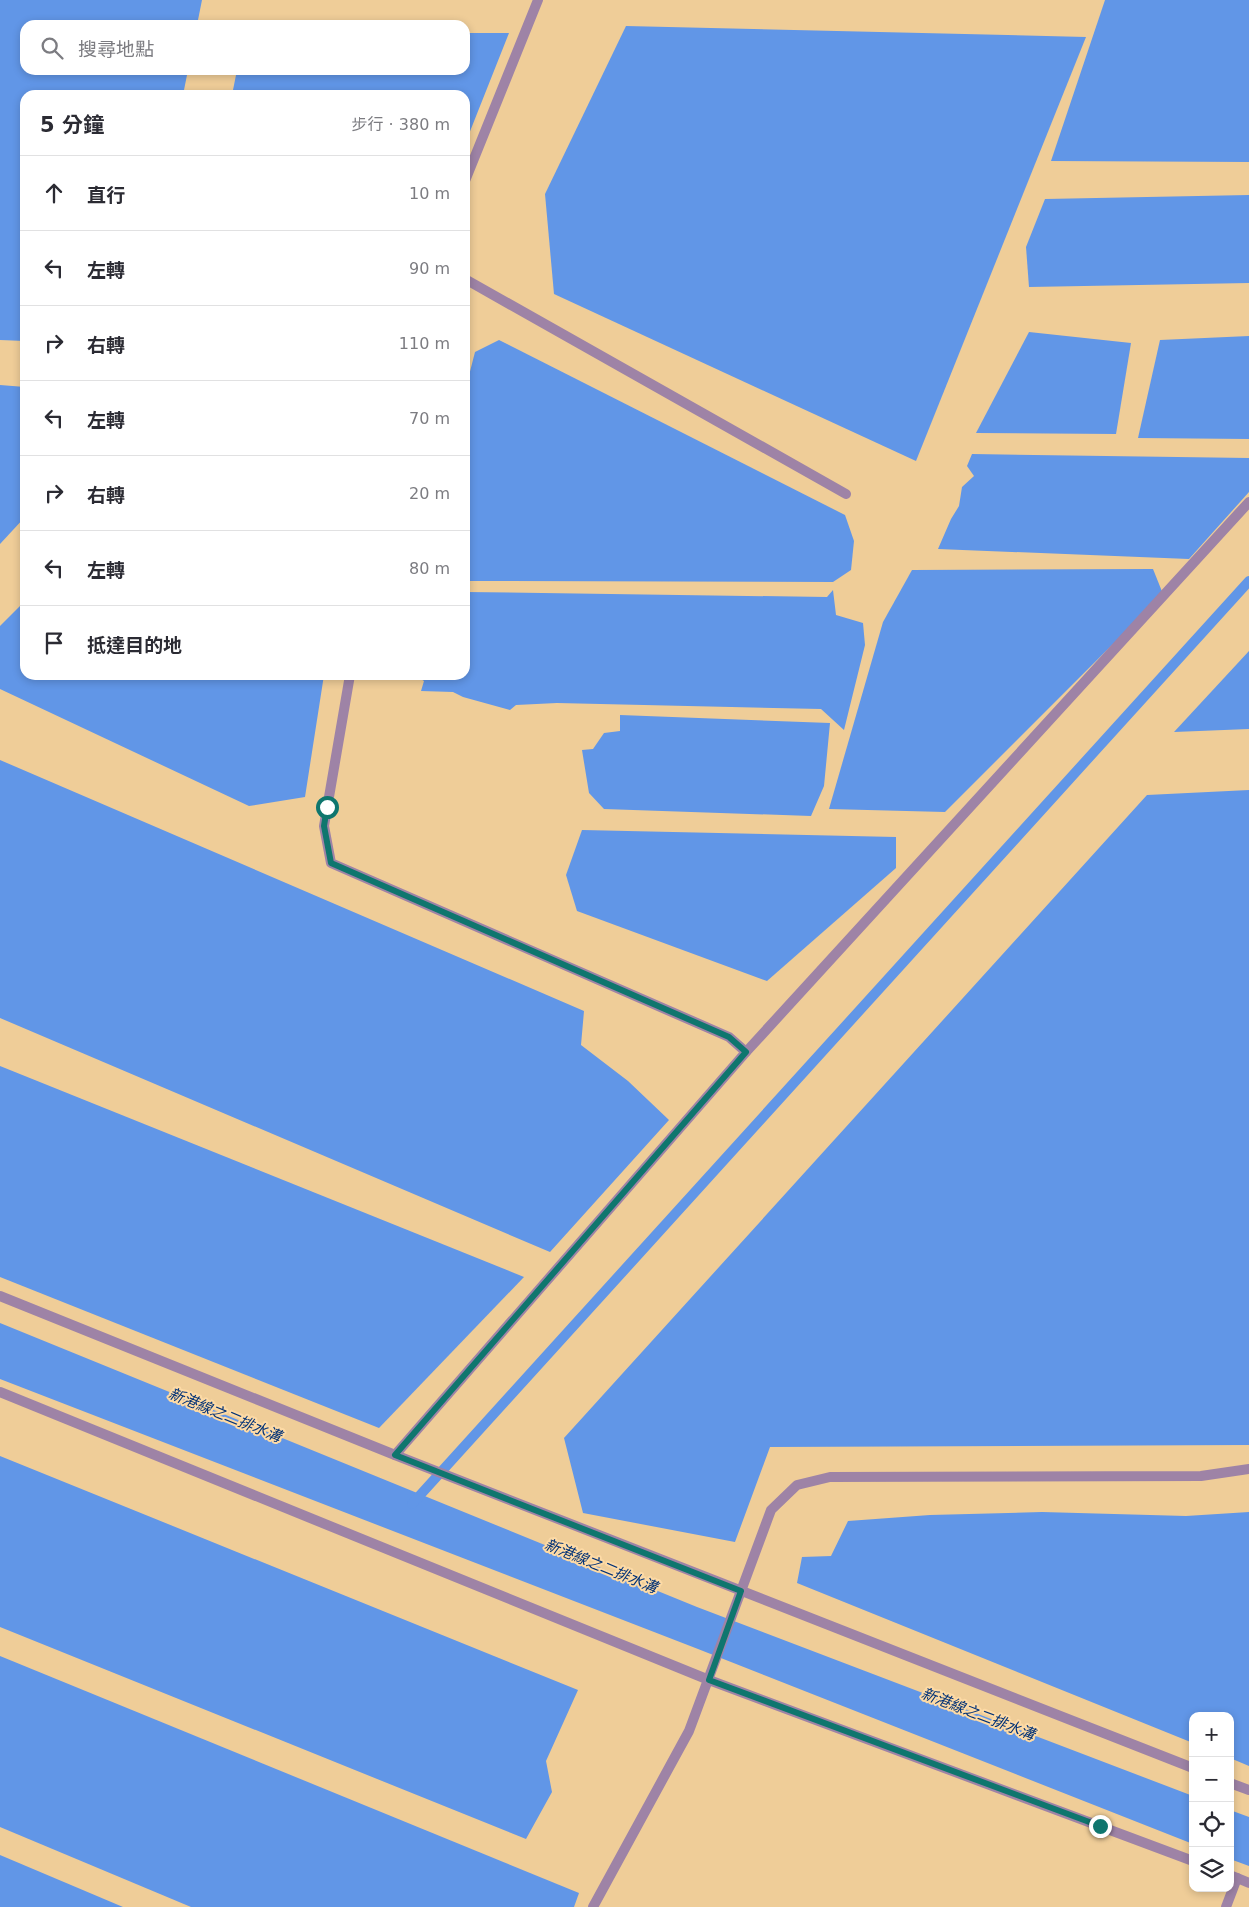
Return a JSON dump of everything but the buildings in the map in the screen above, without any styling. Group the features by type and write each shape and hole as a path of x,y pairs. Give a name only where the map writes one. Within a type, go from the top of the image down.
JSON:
{"street":[{"path":"470,169 538,0"},
{"path":"470,282 846,494"},
{"path":"395,1455 746,1052 1249,502"},
{"path":"349,680 324,826 331,863 729,1037 746,1052"},
{"path":"0,1296 395,1455 1189,1766"},
{"path":"0,1392 709,1680 1189,1860"},
{"path":"593,1907 689,1731 771,1510 797,1485 830,1477 1201,1476 1249,1469"},
{"path":"1234,1784 1249,1790"},
{"path":"1234,1877 1249,1883"},
{"path":"1226,1907 1230,1892"}],"water":[{"path":"0,0 202,0 198,20 20,20 20,75 187,75 184,90 20,90 20,341 0,340"},
{"path":"1105,0 1249,0 1249,162 1051,161"},
{"path":"626,26 1086,37 916,461 554,294 545,194"},
{"path":"470,33 509,33 470,131 470,90 233,90 236,75 470,75"},
{"path":"1249,195 1249,283 1029,287 1026,247 1045,199"},
{"path":"1029,332 1131,343 1116,434 976,433"},
{"path":"1249,336 1249,439 1138,438 1160,340"},
{"path":"499,340 845,515 854,541 851,570 833,582 470,581 470,372 475,352"},
{"path":"0,385 20,387 20,522 0,544"},
{"path":"972,454 1249,458 1249,492 1189,559 938,549 959,506 962,487 974,476 967,466"},
{"path":"1153,569 1163,594 945,812 829,809 883,622 912,570"},
{"path":"833,590 836,615 863,623 865,645 844,730 821,709 557,703 516,705 510,710 463,697 453,692 421,691 424,681 422,680 470,680 470,592 827,597"},
{"path":"20,606 20,680 323,680 305,797 249,806 0,689 0,626"},
{"path":"1249,651 1249,729 1174,732"},
{"path":"620,715 830,723 824,786 811,816 604,809 589,793 582,750 593,749 604,733 620,731"},
{"path":"0,760 584,1011 581,1045 628,1081 669,1120 550,1252 0,1018"},
{"path":"1249,790 1249,1445 770,1447 735,1542 583,1513 564,1438 1147,795"},
{"path":"582,830 896,837 896,868 767,981 577,911 566,875"},
{"path":"0,1066 524,1277 379,1428 0,1277"},
{"name":"新港線之二排水溝","path":"0,1323 697,1607 1189,1794 1189,1842 698,1649 0,1379"},
{"path":"0,1456 578,1690 546,1761 552,1792 526,1839 0,1627"},
{"path":"1042,1512 1186,1516 1249,1512 1249,1766 1234,1760 1234,1712 1189,1712 1189,1741 797,1583 802,1557 831,1556 848,1521 930,1515"},
{"path":"0,1656 579,1893 574,1907 191,1907 0,1827"},
{"path":"1234,1811 1249,1817 1249,1866 1234,1860"},
{"path":"0,1855 123,1907 0,1907"}],"waterway":[{"path":"412,1504 1249,581"}],"route":[{"path":"327,807 324,826 331,863 729,1037 746,1052 395,1455 741,1591 709,1680 1100,1826"}]}
